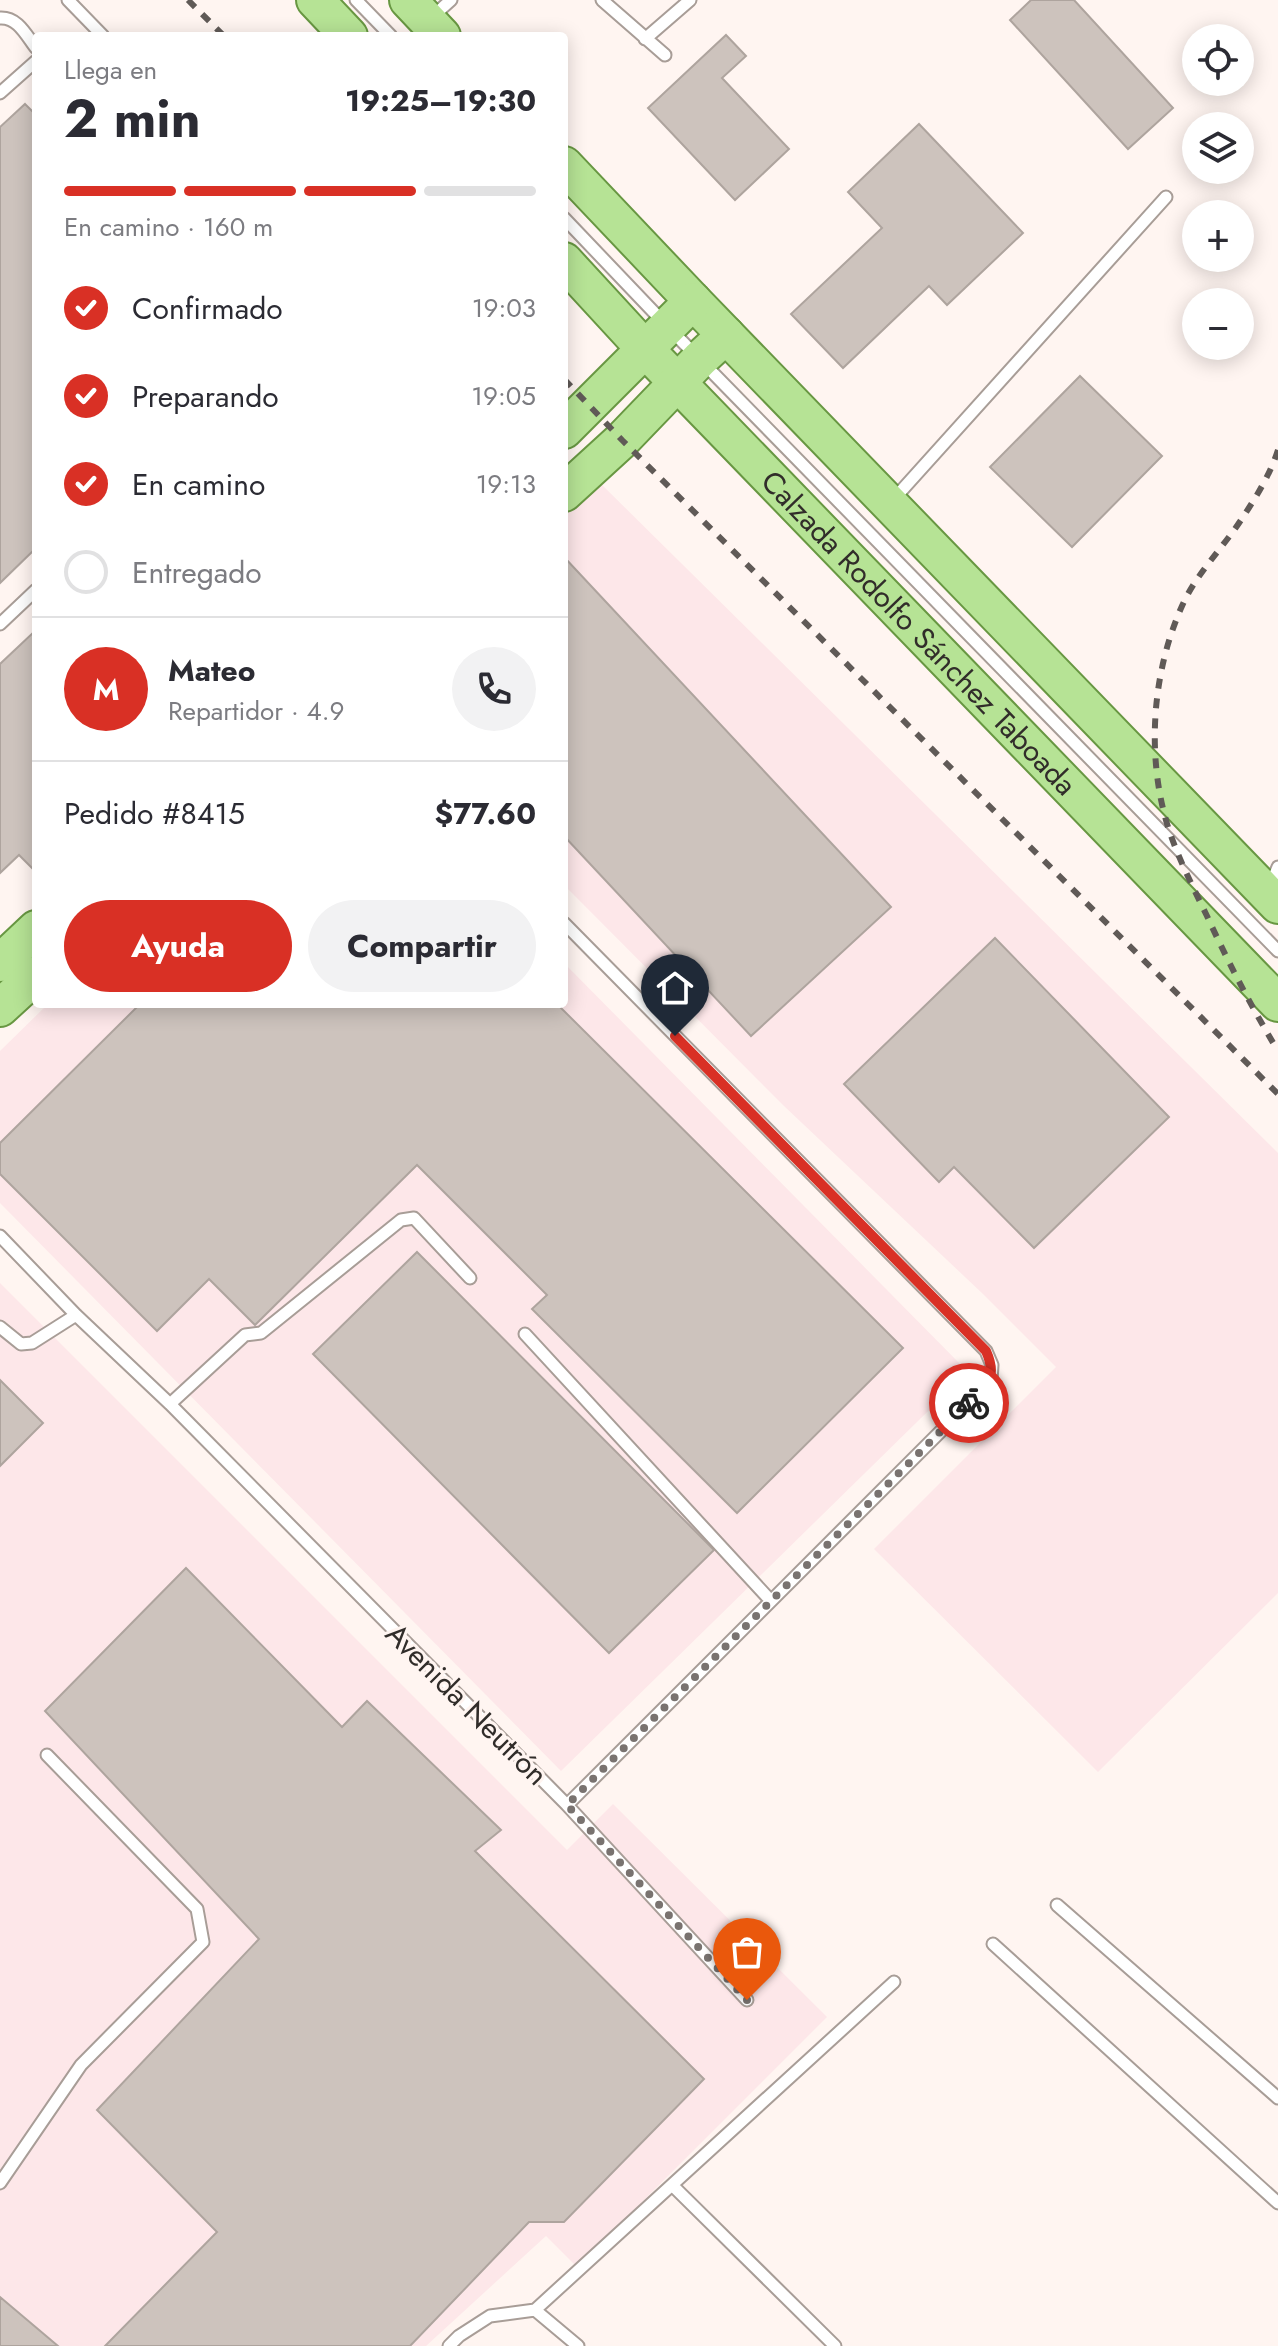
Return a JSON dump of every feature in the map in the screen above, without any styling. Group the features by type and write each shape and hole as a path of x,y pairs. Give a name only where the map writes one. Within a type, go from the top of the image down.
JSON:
{"main road":[{"path":"315,0 345,32"},
{"path":"568,169 890,504 1274,889"},
{"name":"Calzada Rodolfo Sánchez Taboada","path":"568,264 656,337 689,371 1278,1003"},
{"path":"568,426 693,301"},
{"path":"568,489 622,440 726,335"},
{"path":"0,963 32,933"},
{"path":"0,1008 32,979"}],"lane":[{"path":"68,0 99,32"},
{"path":"356,0 387,32"},
{"path":"602,0 665,55"},
{"path":"645,39 690,0"},
{"path":"0,18 17,22 32,43"},
{"path":"0,93 32,65"},
{"path":"890,504 1166,197"},
{"path":"568,223 656,337"},
{"path":"689,371 1278,951"},
{"path":"0,624 32,594"},
{"name":"Avenida Neutrón","path":"0,1236 567,1805 991,1381 992,1365 986,1351 568,927"},
{"path":"170,1404 245,1335 261,1333 401,1220 414,1218 470,1278"},
{"path":"0,1327 21,1344 32,1343 76,1315"},
{"path":"525,1334 771,1601"},
{"path":"0,2183 81,2065 203,1942 197,1909 47,1755"},
{"path":"567,1805 747,2000"},
{"path":"1057,1905 1278,2098"},
{"path":"993,1944 1278,2203"},
{"path":"449,2346 490,2316 535,2310 894,1982"},
{"path":"672,2185 835,2346"},
{"path":"535,2310 578,2346"}],"shaded area":[{"path":"597,480 1278,1153 1278,1593 1098,1772 874,1549 1056,1367 784,1106 568,889 568,506"},
{"path":"568,967 968,1372 561,1771 0,1203 0,1051 44,1008 568,1008"},
{"path":"0,1283 567,1850 613,1804 827,2017 577,2267 546,2236 426,2346 0,2346"}],"building":[{"path":"1031,0 1074,0 1173,108 1128,149 1010,20"},
{"path":"726,35 746,56 722,78 789,149 735,200 648,108"},
{"path":"25,104 32,111 32,552 0,583 0,127"},
{"path":"919,124 1023,233 947,305 929,286 843,368 791,314 882,228 848,192"},
{"path":"1080,376 1162,456 1072,547 990,467"},
{"path":"568,561 891,907 751,1036 568,840"},
{"path":"32,634 32,868 19,855 0,873 0,664"},
{"path":"995,938 1169,1117 1034,1248 954,1167 939,1182 844,1084"},
{"path":"136,1008 561,1008 903,1348 737,1513 532,1309 547,1295 417,1165 255,1325 209,1279 157,1331 0,1174 0,1143"},
{"path":"417,1252 714,1550 609,1653 313,1354"},
{"path":"0,1380 43,1423 0,1466"},
{"path":"186,1568 342,1727 367,1701 501,1830 475,1851 704,2079 564,2222 529,2222 410,2346 105,2346 217,2232 97,2110 259,1939 45,1711"},
{"path":"0,2297 58,2346 0,2346"}],"railway":[{"path":"188,0 220,32"},
{"path":"568,383 1278,1094"},
{"path":"1278,450 1252,504 1194,583 1182,606 1164,659 1155,744 1161,800 1176,850 1232,968 1278,1051"}],"way so far":[{"path":"747,2000 567,1805 969,1403"}],"route":[{"path":"675,1036 986,1351 992,1365 991,1381 969,1403"}]}
